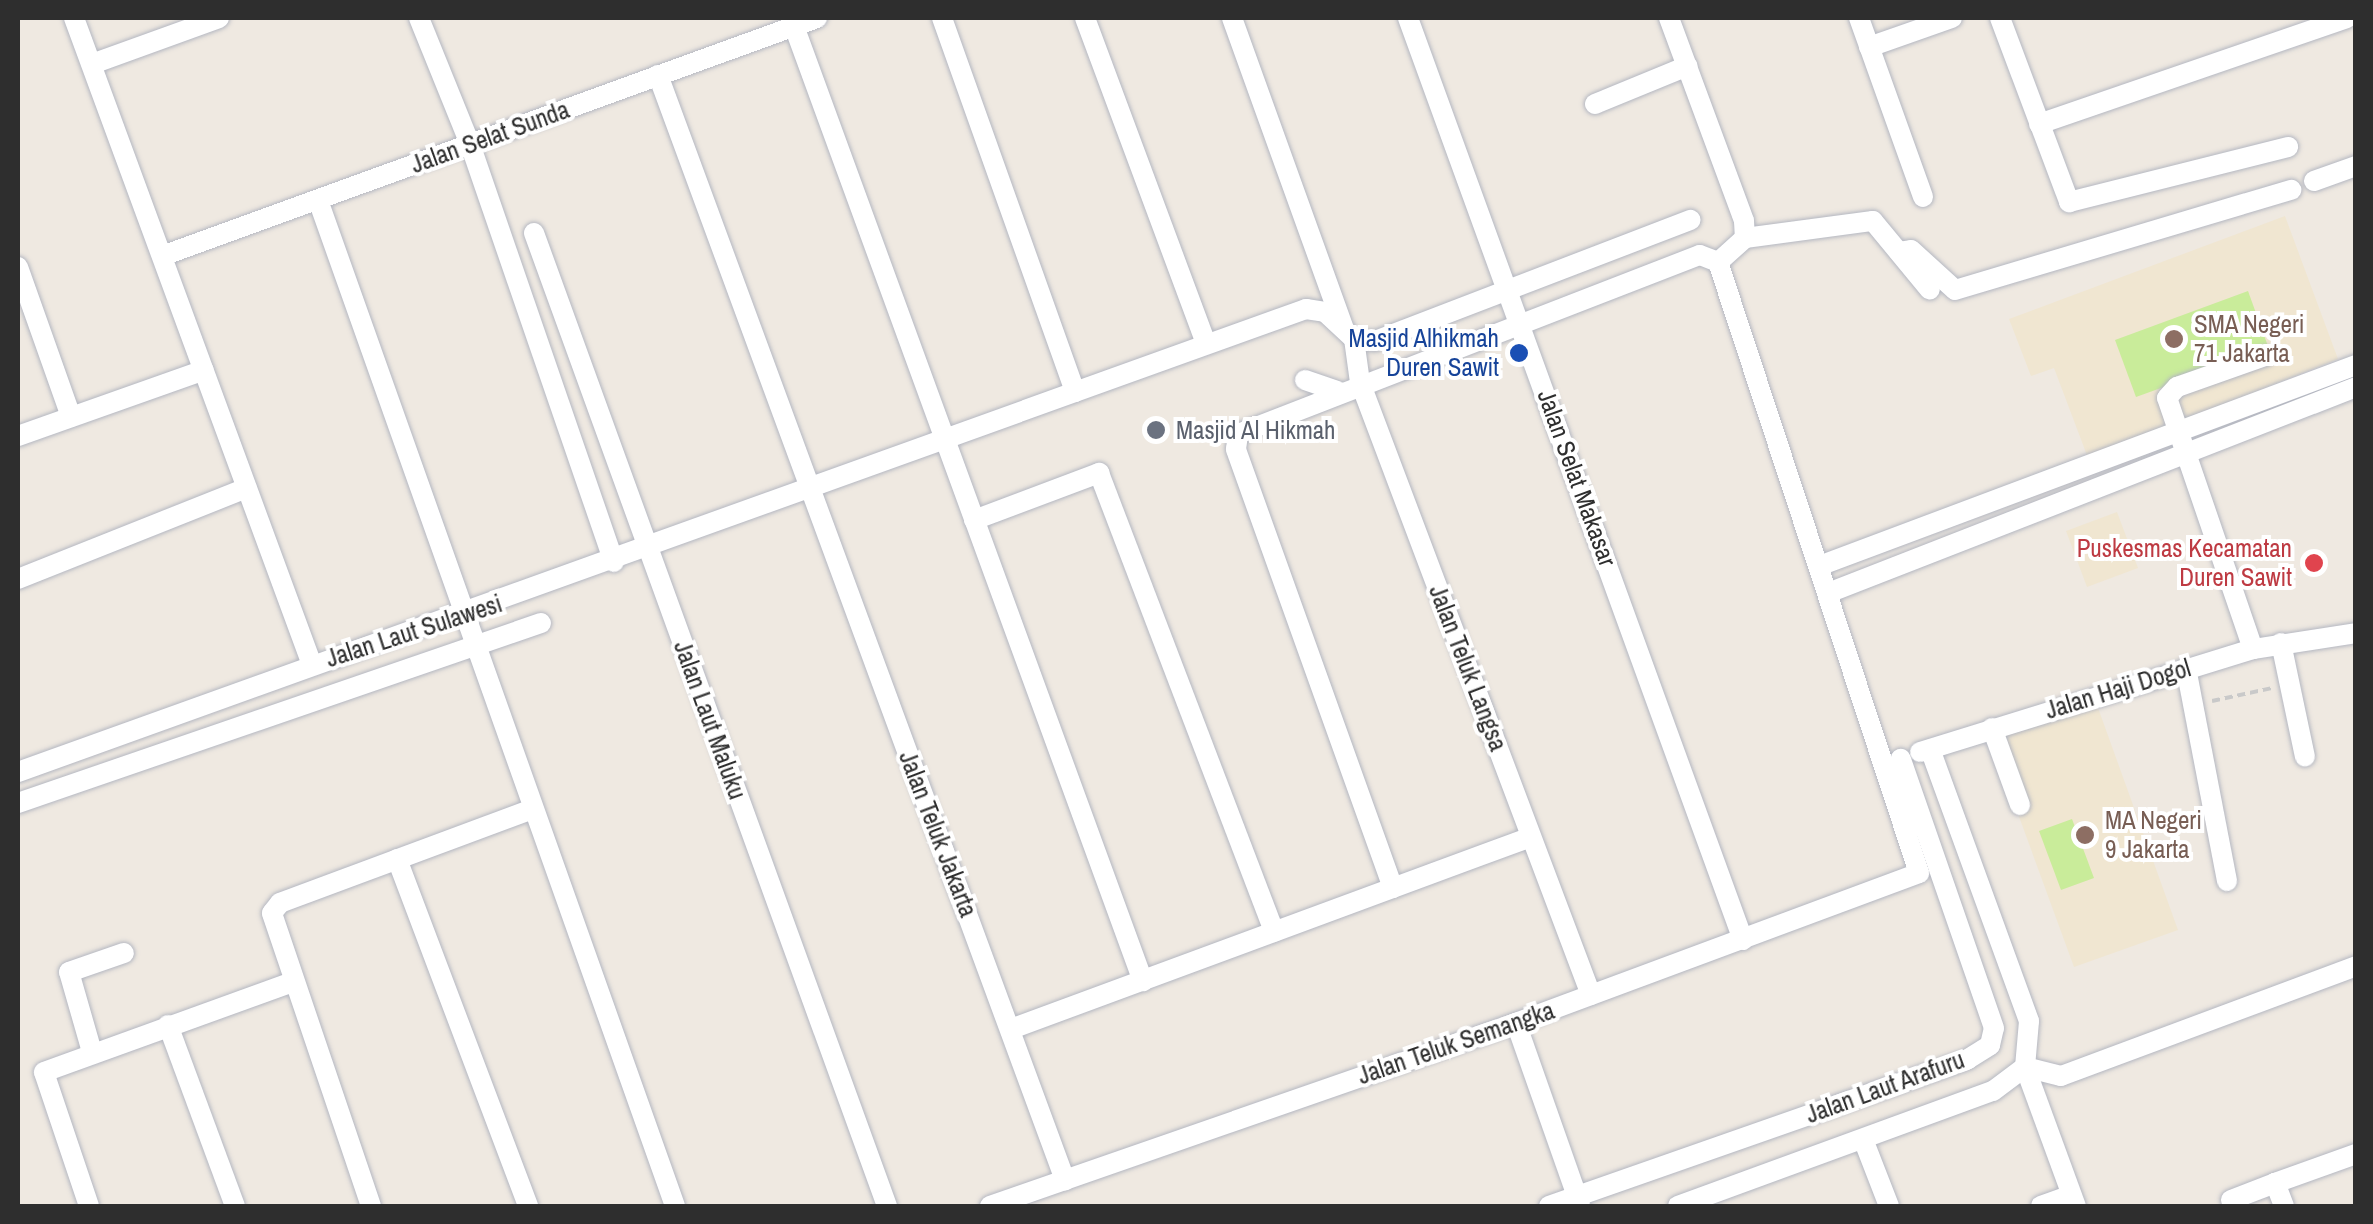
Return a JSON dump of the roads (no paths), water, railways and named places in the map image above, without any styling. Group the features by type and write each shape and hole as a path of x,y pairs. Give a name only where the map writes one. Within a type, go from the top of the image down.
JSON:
{"street":[{"path":"74,18 312,665"},
{"path":"92,64 219,18"},
{"path":"419,18 470,144 614,562"},
{"name":"Jalan Selat Sunda","path":"162,256 817,18"},
{"path":"942,18 1075,392"},
{"path":"1085,18 1206,344"},
{"name":"Jalan Teluk Langsa","path":"1232,18 1338,296 1360,382 1591,996"},
{"name":"Jalan Selat Makasar","path":"1408,18 1743,940"},
{"path":"1669,18 1737,199 1745,238"},
{"path":"1858,18 1923,197"},
{"path":"1869,47 1952,18"},
{"path":"2000,18 2070,202 2288,147"},
{"path":"2038,124 2348,18 2356,35"},
{"path":"794,26 1143,980"},
{"path":"1595,104 1687,66"},
{"name":"Jalan Teluk Jakarta","path":"658,75 1065,1180"},
{"path":"2314,181 2356,166"},
{"path":"1900,252 1911,250 1954,290 2291,190"},
{"path":"318,200 530,810 674,1206"},
{"path":"1349,334 1375,342 1691,220"},
{"path":"1718,262 1745,238 1869,221 1930,290"},
{"name":"Jalan Laut Maluku","path":"534,234 887,1206"},
{"path":"1393,888 1236,440 1247,428 1337,391 1700,255 1718,262"},
{"path":"1718,262 1828,592 1893,761"},
{"path":"18,267 72,417"},
{"name":"Jalan Laut Sulawesi","path":"18,772 312,665 462,617 1306,309 1325,312 1349,334"},
{"path":"2252,649 2167,404 2172,390 2265,356"},
{"path":"1819,566 2356,364"},
{"path":"18,436 204,370"},
{"path":"1305,380 1337,391"},
{"path":"1828,592 2356,387"},
{"path":"974,520 1100,473 1274,932"},
{"path":"18,579 247,488"},
{"path":"1946,521 1956,545"},
{"name":"Jalan Laut Sulawesi","path":"18,803 541,624"},
{"name":"Jalan Haji Dogol","path":"1893,761 2252,649 2356,633"},
{"path":"2281,642 2304,757"},
{"path":"2186,668 2227,881"},
{"path":"1992,728 2020,804"},
{"path":"1930,749 2029,1021 2025,1067 2074,1201 2041,1206"},
{"name":"Jalan Teluk Semangka","path":"990,1206 1516,1023 1919,873 1893,761"},
{"name":"Jalan Laut Arafuru","path":"1549,1206 1578,1202 1968,1059 1990,1045 1994,1028 1893,761"},
{"path":"370,1206 272,920 280,903 530,810"},
{"path":"1011,1029 1531,837"},
{"path":"397,858 528,1206"},
{"path":"92,1052 69,972 124,953"},
{"path":"2025,1067 2061,1076 2356,966"},
{"path":"88,1206 43,1078 48,1069 292,982"},
{"path":"1516,1023 1578,1202"},
{"path":"168,1025 235,1206"},
{"name":"Jalan Laut Arafuru","path":"1678,1206 1993,1091 2025,1067"},
{"path":"1862,1138 1890,1206"},
{"path":"2231,1200 2356,1154"},
{"path":"2274,1183 2284,1206"}],"place":[{"name":"SMA Negeri 71 Jakarta","path":"2174,339"},
{"name":"Masjid Alhikmah Duren Sawit","path":"1519,353"},
{"name":"Masjid Al Hikmah","path":"1156,430"},
{"name":"Puskesmas Kecamatan Duren Sawit","path":"2314,563"},
{"name":"MA Negeri 9 Jakarta","path":"2085,835"}]}
